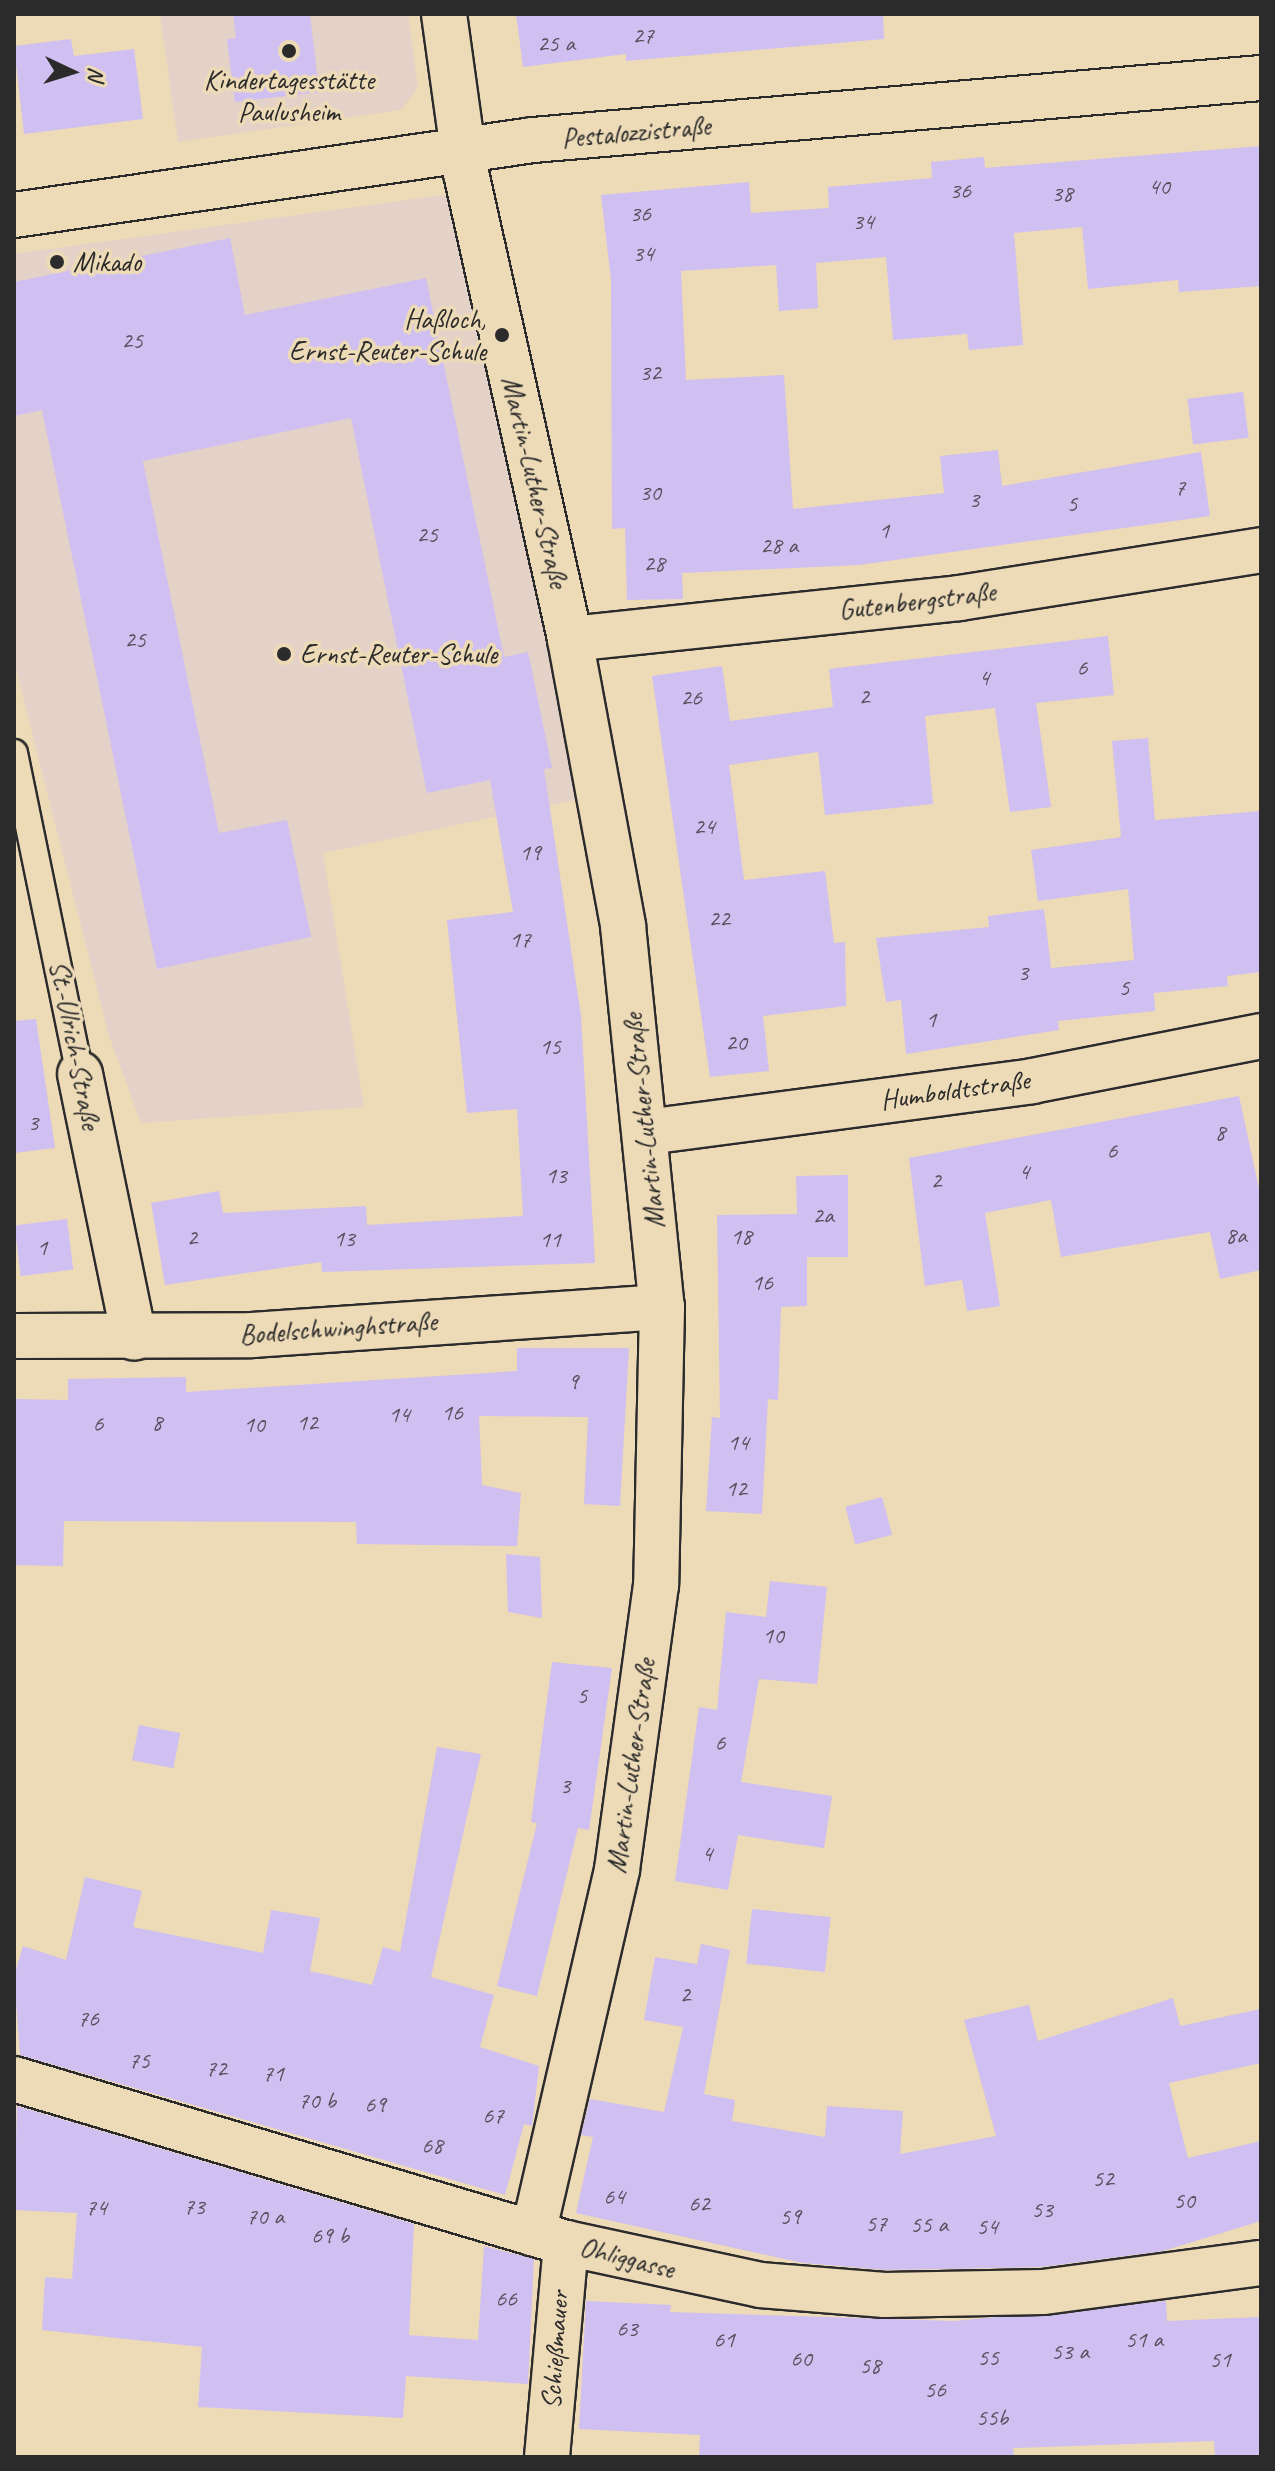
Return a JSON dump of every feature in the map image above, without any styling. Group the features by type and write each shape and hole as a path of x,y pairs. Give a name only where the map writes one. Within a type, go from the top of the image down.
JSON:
{"street":[{"name":"Martin-Luther-Straße","path":"444,14 462,149 570,639 623,926 647,1132 662,1307 656,1585 617,1870 550,2238"},
{"name":"Pestalozzistraße","path":"14,215 462,149 1261,78"},
{"name":"Gutenbergstraße","path":"570,639 959,598 1261,550"},
{"name":"Humboldtstraße","path":"647,1132 1032,1081 1261,1036"},
{"name":"St.-Ulrich-Straße","path":"80,1074 134,1338"},
{"name":"Bodelschwinghstraße","path":"14,1336 134,1338 662,1307"},
{"name":"Ohliggasse","path":"14,2079 550,2238 760,2285 885,2295 1043,2292 1261,2263"},
{"name":"Schießmauer","path":"547,2457 550,2238"}],"lane":[{"name":"St.-Ulrich-Straße","path":"14,753 80,1074"}],"shaded area":[{"name":"Kindertagesstätte Paulusheim","path":"160,14 408,14 418,87 401,110 178,142"},
{"name":"Ernst-Reuter-Schule","path":"458,193 584,798 323,853 364,1107 141,1123 109,1036 14,662 14,254"}],"building":[{"path":"233,14 310,14 319,92 235,102 227,39 236,38"},
{"path":"516,14 883,14 884,39 626,61 626,54 523,67"},
{"path":"71,39 74,56 134,49 143,119 24,134 14,46"},
{"path":"1261,146 1261,286 1179,292 1178,280 1088,289 1082,227 1014,233 1023,345 969,350 967,334 893,340 886,257 816,263 818,308 779,311 776,265 681,271 686,380 784,375 793,509 944,493 940,456 998,450 1002,486 1201,452 1210,516 859,565 682,573 683,599 627,600 625,528 612,529 611,280 601,195 749,182 751,213 829,208 828,187 932,178 931,162 984,157 985,168"},
{"path":"230,238 245,315 426,278 504,657 528,652 552,768 544,769 581,1016 595,1263 322,1272 321,1262 165,1285 151,1203 219,1191 223,1213 366,1206 367,1225 523,1216 517,1109 467,1113 447,920 513,912 490,780 427,793 351,418 143,461 219,833 287,820 311,937 157,969 42,410 14,416 14,282"},
{"path":"1243,392 1249,438 1193,444 1187,399"},
{"path":"1108,636 1114,695 1036,703 1051,807 1010,812 995,708 925,716 933,804 825,815 818,752 729,765 744,880 825,871 834,943 845,942 846,1006 763,1016 769,1071 710,1077 652,676 722,666 730,721 833,707 829,669"},
{"path":"1148,738 1155,820 1261,811 1261,972 1227,976 1228,986 1154,993 1155,1011 1058,1021 1059,1030 906,1054 901,1000 886,1002 876,938 989,927 988,916 1044,909 1051,968 1134,960 1128,889 1038,901 1031,850 1121,837 1112,741"},
{"path":"36,1019 55,1148 14,1153 14,1021"},
{"path":"1239,1096 1261,1198 1261,1270 1220,1279 1210,1232 1061,1257 1051,1200 985,1213 1000,1306 967,1311 962,1280 925,1286 909,1158"},
{"path":"848,1175 848,1257 807,1257 807,1306 781,1307 778,1400 768,1399 762,1514 706,1511 712,1417 720,1418 717,1215 797,1214 796,1176"},
{"path":"67,1219 73,1270 21,1276 14,1225"},
{"path":"517,1348 629,1348 620,1506 584,1504 588,1417 479,1416 482,1485 521,1493 517,1546 357,1544 356,1522 64,1521 63,1566 14,1565 14,1399 68,1400 68,1379 186,1377 186,1392 517,1371"},
{"path":"882,1497 892,1535 855,1545 845,1507"},
{"path":"506,1554 540,1557 542,1618 508,1612"},
{"path":"770,1581 827,1587 817,1684 759,1679 741,1782 832,1796 824,1848 738,1835 728,1890 675,1881 699,1707 717,1710 726,1612 766,1617"},
{"path":"552,1662 612,1668 589,1830 578,1828 537,1996 497,1986 537,1823 531,1822"},
{"path":"139,1725 180,1733 173,1768 132,1760"},
{"path":"437,1747 481,1754 431,1977 494,1995 480,2047 539,2066 532,2126 524,2124 505,2195 20,2055 14,1976 23,1946 66,1960 85,1877 142,1891 133,1927 263,1953 271,1910 320,1918 310,1971 372,1985 383,1947 400,1952"},
{"path":"752,1909 831,1917 825,1972 746,1964"},
{"path":"701,1944 730,1950 704,2094 735,2100 732,2121 825,2137 827,2106 903,2111 900,2154 996,2136 964,2020 1029,2005 1038,2041 1173,1998 1180,2026 1261,2009 1261,2063 1169,2083 1188,2158 1261,2141 1261,2221 1163,2251 1041,2267 886,2270 803,2263 576,2213 593,2137 581,2135 590,2099 664,2112 683,2027 644,2020 655,1957 697,1964"},
{"path":"17,2106 414,2224 409,2335 478,2340 484,2246 534,2259 528,2384 406,2376 403,2418 198,2407 202,2347 42,2330 45,2277 72,2279 77,2213 14,2210"},
{"path":"586,2301 671,2305 670,2312 954,2321 1166,2301 1167,2321 1261,2317 1261,2457 1215,2457 1214,2441 1013,2448 1014,2457 699,2457 700,2435 579,2429"}],"place":[{"name":"Kindertagesstätte Paulusheim","path":"289,51"},
{"name":"Mikado","path":"57,262"},
{"name":"Haßloch, Ernst-Reuter-Schule","path":"502,335"},
{"name":"Ernst-Reuter-Schule","path":"284,654"}]}
